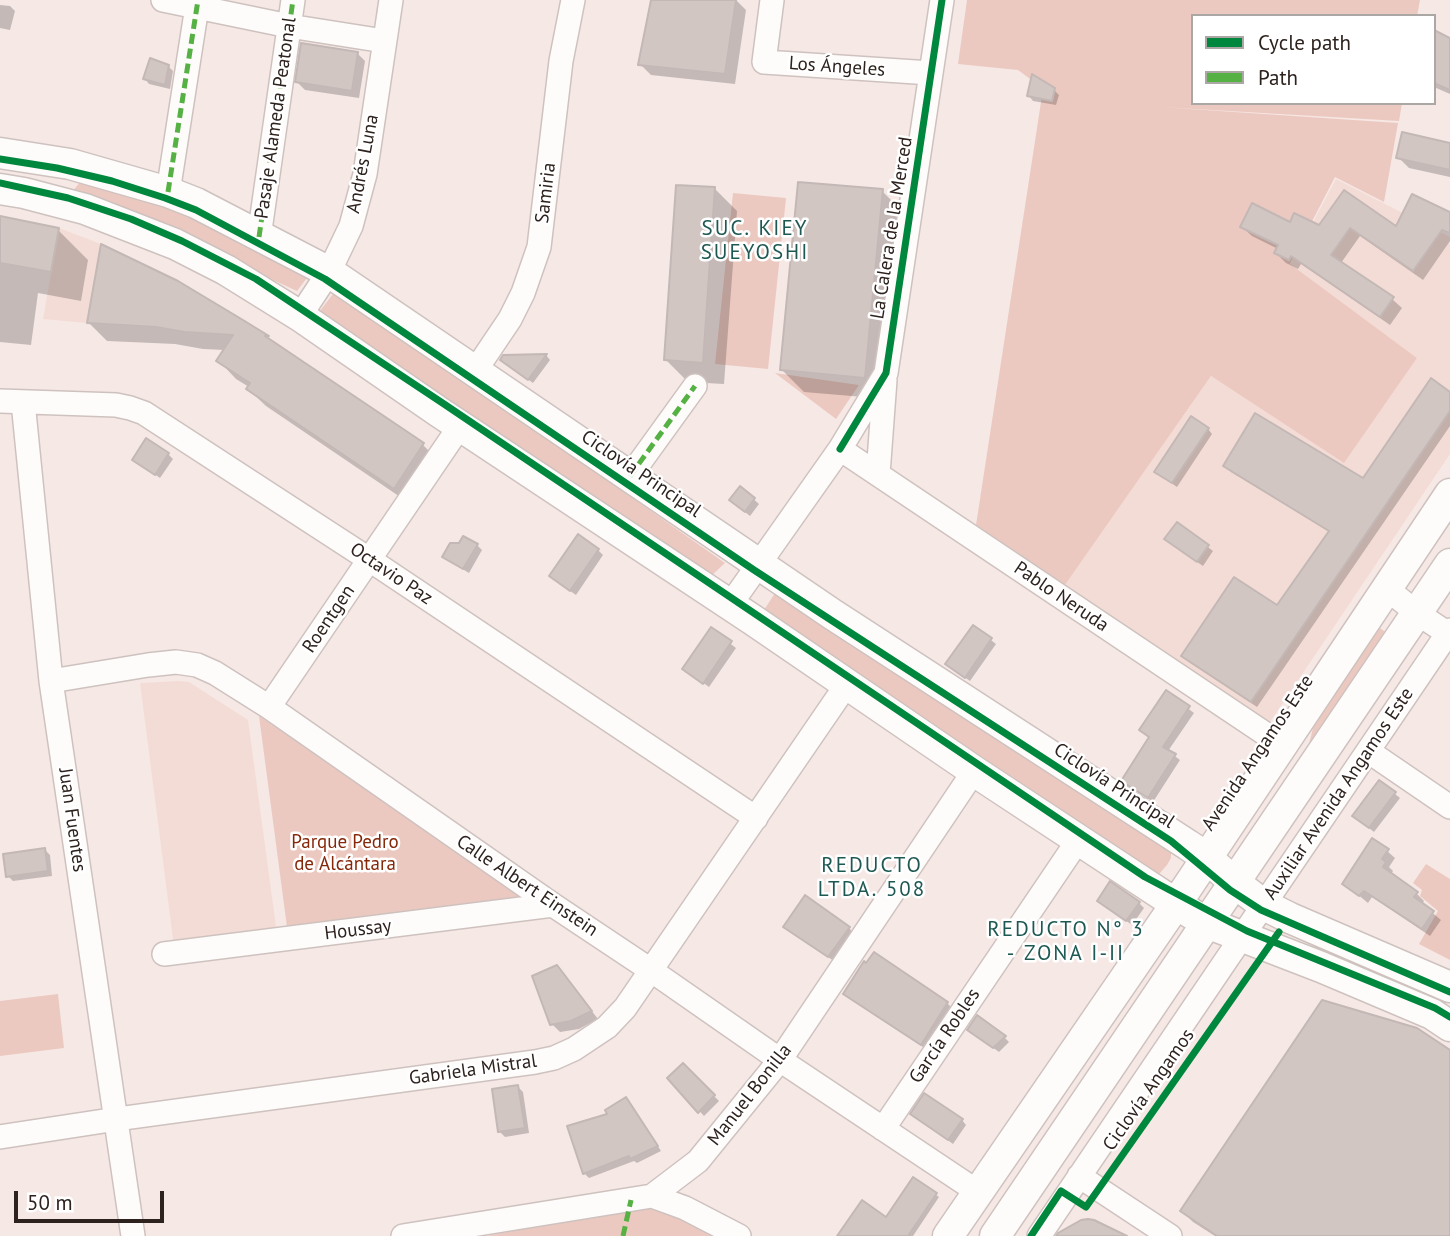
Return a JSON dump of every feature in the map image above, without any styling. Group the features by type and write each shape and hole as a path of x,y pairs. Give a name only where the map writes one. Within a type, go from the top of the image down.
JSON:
{"main road":[{"path":"0,153 58,162 168,192 196,203 329,272 832,614 1207,858 1264,905 1450,987"},
{"path":"50,200 58,162"},
{"path":"0,189 85,209 175,244 226,270 300,316 460,426 1176,904 1208,923 1432,1014 1450,1026"},
{"name":"Avenida Angamos Este","path":"948,1236 1176,904 1450,494"},
{"path":"995,1236 1450,564"},
{"path":"1321,967 1337,938"}],"street":[{"path":"163,0 197,4 289,26 384,41"},
{"name":"Pasaje Alameda Peatonal","path":"259,237 293,0"},
{"name":"Andrés Luna","path":"300,316 329,272 351,226 365,174 391,0"},
{"name":"Samiria","path":"475,371 510,319 523,293 539,247 561,61 573,0"},
{"name":"Los Ángeles","path":"772,0 764,62 931,73"},
{"name":"La Calera de la Merced","path":"878,474 886,373 942,0"},
{"path":"168,192 197,4"},
{"name":"La Calera de la Merced","path":"730,604 840,449 886,373"},
{"path":"630,476 695,386"},
{"name":"Octavio Paz","path":"11,402 116,405 138,411 370,560 756,818"},
{"name":"Juan Fuentes","path":"11,402 133,1236"},
{"name":"Roentgen","path":"269,708 460,426"},
{"name":"Pablo Neruda","path":"840,449 1282,745"},
{"path":"1386,588 1449,633"},
{"name":"Auxiliar Avenida Angamos Este","path":"1038,1236 1449,633"},
{"name":"Calle Albert Einstein","path":"51,681 148,665 184,663 215,673 780,1060 978,1192"},
{"name":"Gabriela Mistral","path":"0,1137 535,1062 575,1049 607,1027 625,1008 847,684"},
{"path":"1368,751 1450,807"},
{"name":"Manuel Bonilla","path":"403,1236 652,1196 698,1161 780,1060 974,771"},
{"name":"García Robles","path":"883,1129 1079,839"},
{"name":"Houssay","path":"163,954 553,905"},
{"path":"1079,1176 1170,1236"},
{"path":"652,1196 685,1208 739,1236"}],"shaded area":[{"path":"1336,179 1450,237 1450,454 1270,722 1065,585 1211,376 1344,462 1417,358 1290,265"},
{"path":"59,228 101,244 87,323 43,319"},
{"path":"189,682 248,720 277,934 174,947 140,683"}],"green space":[{"path":"967,0 1420,0 1417,14 1191,14 1191,105 1402,105 1399,121 1160,107 1398,123 1384,202 1335,177 1290,264 1417,358 1344,463 1211,376 1065,585 976,525 1043,89 1057,93 1041,87 1018,70 958,64"},
{"path":"85,176 198,214 310,274 297,291 151,224 72,192"},
{"path":"733,193 786,198 768,369 715,364"},
{"path":"336,290 725,563 710,577 319,312"},
{"path":"775,373 859,385 836,419"},
{"path":"777,590 1171,847 1171,858 1167,865 1160,873 1151,877 762,613"},
{"path":"1380,628 1388,634 1308,748 1315,720"},
{"name":"Parque Pedro de Alcántara","path":"259,716 529,898 287,927"},
{"path":"1426,864 1450,879 1450,960 1419,944 1438,911 1420,896 1422,890 1413,883"},
{"path":"58,994 64,1048 0,1056 0,1001"},
{"path":"639,1206 683,1218 725,1236 487,1236"}],"building":[{"path":"651,0 736,0 725,74 638,65"},
{"path":"1436,31 1450,38 1450,90 1436,84"},
{"path":"301,43 358,52 352,91 295,82"},
{"path":"150,58 169,65 165,85 143,79"},
{"path":"1032,74 1055,88 1052,101 1027,96"},
{"path":"1402,132 1450,143 1450,170 1396,158"},
{"path":"798,182 883,189 865,378 780,370"},
{"path":"676,185 715,187 703,363 664,360"},
{"path":"1344,190 1396,226 1412,194 1450,212 1450,233 1442,230 1413,271 1350,228 1331,255 1394,297 1380,317 1291,256 1289,260 1274,253 1278,245 1240,227 1252,203 1290,222 1294,213 1319,225"},
{"path":"0,216 59,228 51,272 0,263"},
{"path":"101,244 178,281 269,336 265,336 424,443 394,489 246,389 250,383 216,361 233,335 87,323"},
{"path":"547,354 528,380 500,360 503,355"},
{"path":"1431,378 1450,392 1450,411 1251,702 1181,656 1234,577 1277,605 1329,531 1223,466 1255,413 1363,478"},
{"path":"1191,416 1209,428 1172,483 1154,472"},
{"path":"146,438 169,453 155,475 132,460"},
{"path":"740,486 755,498 745,512 729,500"},
{"path":"1177,522 1209,545 1197,562 1164,539"},
{"path":"578,534 599,549 570,591 549,576"},
{"path":"463,536 478,544 463,569 442,557 450,543 459,543"},
{"path":"973,625 992,638 965,678 945,664"},
{"path":"711,627 732,641 703,684 682,669"},
{"path":"1166,690 1190,706 1163,747 1176,754 1148,798 1121,781 1149,737 1139,730"},
{"path":"1379,780 1396,792 1369,828 1352,816"},
{"path":"1372,838 1389,849 1382,859 1386,862 1383,867 1418,892 1414,897 1434,911 1422,929 1364,891 1359,896 1342,884"},
{"path":"45,848 48,871 6,877 3,854"},
{"path":"1110,881 1140,902 1126,921 1097,901"},
{"path":"805,895 850,927 828,957 783,927"},
{"path":"874,952 948,1002 921,1045 843,994 864,961 866,963"},
{"path":"557,965 592,1011 571,1021 550,1025 532,976"},
{"path":"1322,1000 1417,1028 1450,1050 1450,1236 1217,1236 1180,1211"},
{"path":"977,1015 1006,1036 993,1048 967,1030"},
{"path":"683,1063 715,1095 698,1113 667,1078"},
{"path":"518,1085 525,1128 498,1132 492,1089"},
{"path":"924,1093 963,1119 948,1140 910,1114"},
{"path":"626,1097 658,1146 630,1159 629,1156 583,1174 567,1126 607,1114 605,1110"},
{"path":"913,1177 937,1193 908,1236 837,1236 862,1200 886,1217"},
{"path":"1088,1219 1127,1236 1056,1236 1081,1220"}],"marked path":[{"path":"168,192 198,0"},
{"path":"259,237 293,0"},
{"path":"630,476 695,386"},
{"path":"623,1236 631,1200"}],"cycle path":[{"path":"840,449 886,373 942,0"},
{"name":"Ciclovía Principal","path":"0,159 57,168 112,181 165,198 196,210 325,279 754,570 1171,841 1230,890 1261,910 1450,992"},
{"path":"0,183 68,198 131,219 182,241 256,279 1145,877 1247,931 1435,1008 1450,1017"},
{"name":"Ciclovía Angamos","path":"1031,1236 1061,1191 1086,1207 1279,932"}],"district":[{"name":"SUC. KIEY SUEYOSHI","path":"755,241"},
{"name":"REDUCTO LTDA. 508","path":"872,878"},
{"name":"REDUCTO N° 3 - ZONA I-II","path":"1066,942"}]}
